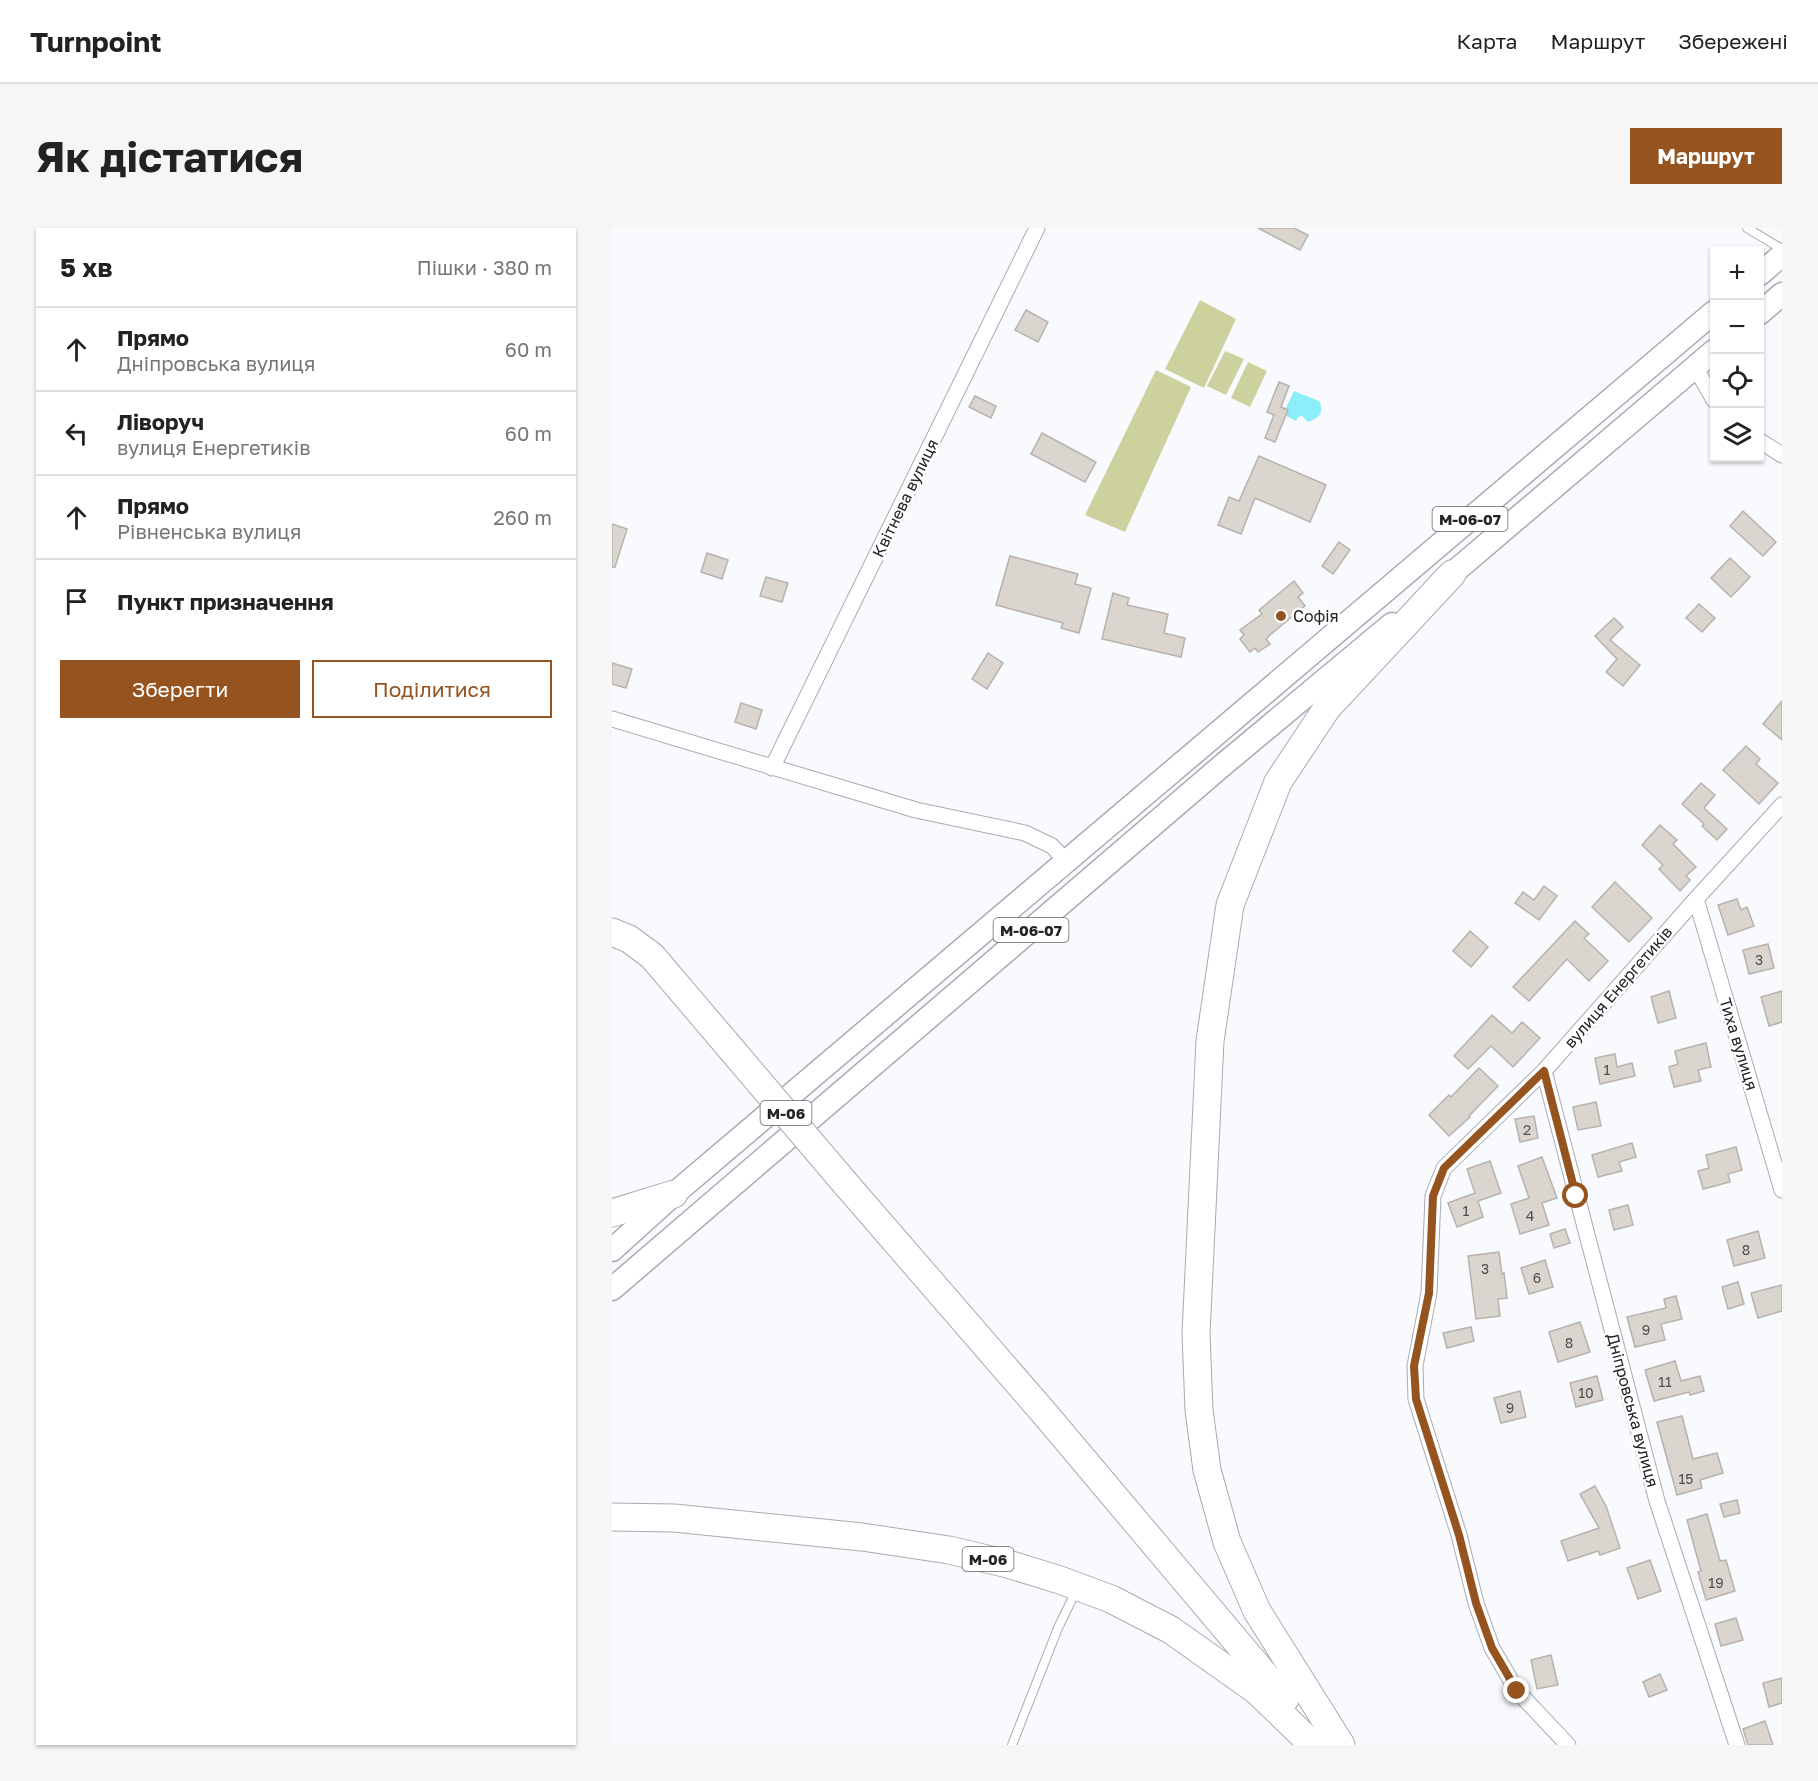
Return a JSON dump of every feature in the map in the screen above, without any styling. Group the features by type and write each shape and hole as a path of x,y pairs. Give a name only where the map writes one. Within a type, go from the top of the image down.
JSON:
{"highway":[{"path":"1341,1745 1257,1611 1227,1542 1207,1470 1200,1410 1196,1334 1210,1041 1230,905 1278,782 1326,708 1452,574"},
{"name":"М-06","path":"612,933 629,939 652,956 1325,1745"},
{"path":"612,954 652,956"},
{"path":"612,1213 674,1194"},
{"name":"М-06","path":"612,1517 674,1518 862,1537 949,1550 1008,1564 1111,1599 1171,1630 1257,1691 1312,1745"}],"main road":[{"path":"1764,271 1782,255"},
{"path":"1764,310 1782,294"},
{"name":"М-06-07","path":"612,1250 674,1194 1710,315"},
{"name":"М-06-07","path":"612,1289 1206,780 1710,354"}],"street":[{"name":"Квітнева вулиця","path":"772,768 1037,228"},
{"path":"1695,367 1710,393"},
{"path":"1764,444 1782,455"},
{"path":"612,718 916,810 1024,832 1052,846 1066,861"},
{"name":"вулиця Енергетиків","path":"1568,1745 1517,1691 1492,1648 1476,1603 1459,1535 1416,1399 1414,1366 1429,1293 1433,1196 1446,1166 1544,1071 1782,805"},
{"name":"Тиха вулиця","path":"1696,899 1782,1190"},
{"name":"Дніпровська вулиця","path":"1544,1071 1657,1501 1737,1745"}],"lane":[{"path":"1747,228 1782,249"},
{"path":"1012,1745 1058,1628 1078,1587"}],"green space":[{"path":"1200,300 1236,319 1204,388 1165,369"},
{"path":"1225,351 1244,359 1226,395 1207,386"},
{"path":"1248,362 1267,371 1250,407 1231,398"},
{"path":"1156,370 1191,387 1125,532 1085,515"}],"water":[{"path":"1294,391 1319,401 1321,412 1318,417 1308,422 1302,416 1296,421 1283,414"}],"building":[{"path":"1258,228 1294,228 1308,235 1300,250"},
{"path":"1026,310 1048,322 1038,342 1015,330"},
{"path":"1279,382 1289,386 1281,407 1288,410 1275,442 1265,438 1274,415 1267,412"},
{"path":"975,396 996,406 991,418 969,407"},
{"path":"1042,433 1096,462 1085,482 1031,454"},
{"path":"1259,456 1326,485 1310,522 1255,498 1241,534 1218,525 1229,497 1239,501"},
{"path":"1743,511 1776,542 1763,556 1730,526"},
{"path":"612,524 627,529 615,567 612,567"},
{"path":"1339,542 1350,550 1333,574 1322,566"},
{"path":"707,553 728,560 722,579 701,572"},
{"path":"1010,556 1078,574 1075,584 1091,588 1079,633 1061,628 1063,623 996,605"},
{"path":"1730,558 1750,577 1731,597 1711,578"},
{"path":"766,577 788,583 782,602 760,596"},
{"path":"1294,581 1303,593 1298,597 1305,606 1266,639 1270,644 1258,652 1255,648 1250,652 1240,639 1244,635 1240,630 1262,614 1259,610"},
{"path":"1113,593 1129,598 1127,605 1168,614 1164,633 1185,638 1181,657 1102,639"},
{"path":"1699,604 1715,618 1702,632 1686,618"},
{"path":"1614,618 1623,627 1610,640 1640,665 1623,686 1606,672 1617,659 1595,636"},
{"path":"988,653 1003,663 987,689 972,679"},
{"path":"612,663 632,669 626,688 612,684"},
{"path":"1782,701 1782,740 1763,724"},
{"path":"741,703 762,710 756,729 735,722"},
{"path":"1746,746 1760,759 1756,764 1778,783 1759,804 1723,770"},
{"path":"1701,783 1715,795 1704,808 1727,829 1717,840 1702,826 1704,824 1682,804"},
{"path":"1660,825 1677,840 1673,844 1696,867 1686,876 1690,880 1680,891 1659,869 1663,865 1642,845"},
{"path":"1615,882 1652,918 1629,942 1592,907"},
{"path":"1544,886 1557,896 1539,920 1515,903 1523,892 1534,900"},
{"path":"1737,899 1741,910 1747,907 1754,926 1728,935 1718,905"},
{"path":"1575,921 1589,934 1584,938 1608,961 1589,981 1567,959 1529,1001 1513,987"},
{"path":"1470,931 1488,947 1471,967 1453,951"},
{"path":"1768,944 1774,968 1749,974 1743,950"},
{"path":"1669,991 1676,1018 1658,1023 1651,997"},
{"path":"1782,991 1782,1022 1769,1026 1761,997"},
{"path":"1492,1015 1512,1033 1522,1022 1540,1038 1513,1067 1491,1046 1468,1069 1454,1056"},
{"path":"1706,1043 1711,1067 1698,1070 1701,1081 1674,1087 1669,1067 1678,1064 1675,1051"},
{"path":"1615,1054 1617,1067 1632,1063 1635,1076 1600,1084 1595,1058"},
{"path":"1479,1068 1498,1086 1449,1136 1429,1115 1449,1095 1451,1097"},
{"path":"1596,1102 1601,1126 1578,1130 1573,1107"},
{"path":"1534,1116 1538,1138 1520,1142 1515,1119"},
{"path":"1632,1143 1636,1157 1619,1162 1622,1171 1598,1177 1592,1155"},
{"path":"1736,1147 1742,1170 1728,1174 1730,1182 1703,1189 1698,1171 1709,1168 1706,1155"},
{"path":"1542,1157 1557,1198 1542,1203 1549,1225 1520,1234 1511,1204 1529,1198 1518,1166"},
{"path":"1490,1161 1501,1193 1478,1201 1483,1217 1457,1227 1448,1203 1475,1193 1467,1169"},
{"path":"1628,1205 1633,1225 1614,1230 1609,1210"},
{"path":"1565,1229 1570,1243 1554,1248 1550,1234"},
{"path":"1758,1231 1765,1258 1734,1266 1727,1240"},
{"path":"1499,1252 1507,1298 1498,1299 1500,1316 1476,1319 1468,1256"},
{"path":"1545,1260 1553,1287 1529,1294 1521,1268"},
{"path":"1738,1282 1744,1304 1728,1309 1722,1287"},
{"path":"1782,1285 1782,1311 1758,1318 1751,1293"},
{"path":"1676,1296 1682,1319 1661,1324 1665,1340 1635,1347 1627,1317 1666,1308 1664,1299"},
{"path":"1580,1322 1590,1352 1558,1362 1549,1332"},
{"path":"1471,1327 1474,1341 1447,1348 1443,1333"},
{"path":"1675,1361 1681,1381 1700,1376 1704,1391 1690,1395 1689,1392 1654,1401 1645,1370"},
{"path":"1597,1376 1603,1400 1576,1407 1570,1383"},
{"path":"1520,1391 1526,1417 1501,1423 1494,1398"},
{"path":"1682,1416 1693,1459 1717,1453 1723,1473 1700,1480 1702,1488 1677,1495 1657,1422"},
{"path":"1595,1486 1606,1506 1620,1548 1600,1555 1598,1551 1568,1561 1561,1541 1599,1528 1580,1494"},
{"path":"1737,1500 1740,1513 1724,1517 1720,1504"},
{"path":"1707,1514 1720,1561 1726,1560 1735,1591 1706,1600 1698,1572 1701,1571 1687,1520"},
{"path":"1650,1560 1661,1591 1638,1599 1627,1568"},
{"path":"1736,1618 1743,1640 1721,1646 1715,1624"},
{"path":"1551,1655 1558,1685 1537,1689 1531,1660"},
{"path":"1660,1674 1667,1690 1649,1697 1643,1682"},
{"path":"1782,1678 1782,1703 1769,1707 1763,1683"},
{"path":"1765,1721 1773,1745 1748,1745 1743,1729"}],"place":[{"name":"Софія","path":"1281,616"}],"route":[{"path":"1517,1691 1492,1648 1476,1603 1459,1535 1416,1399 1414,1366 1429,1293 1433,1196 1444,1168 1544,1071 1576,1196"}]}
